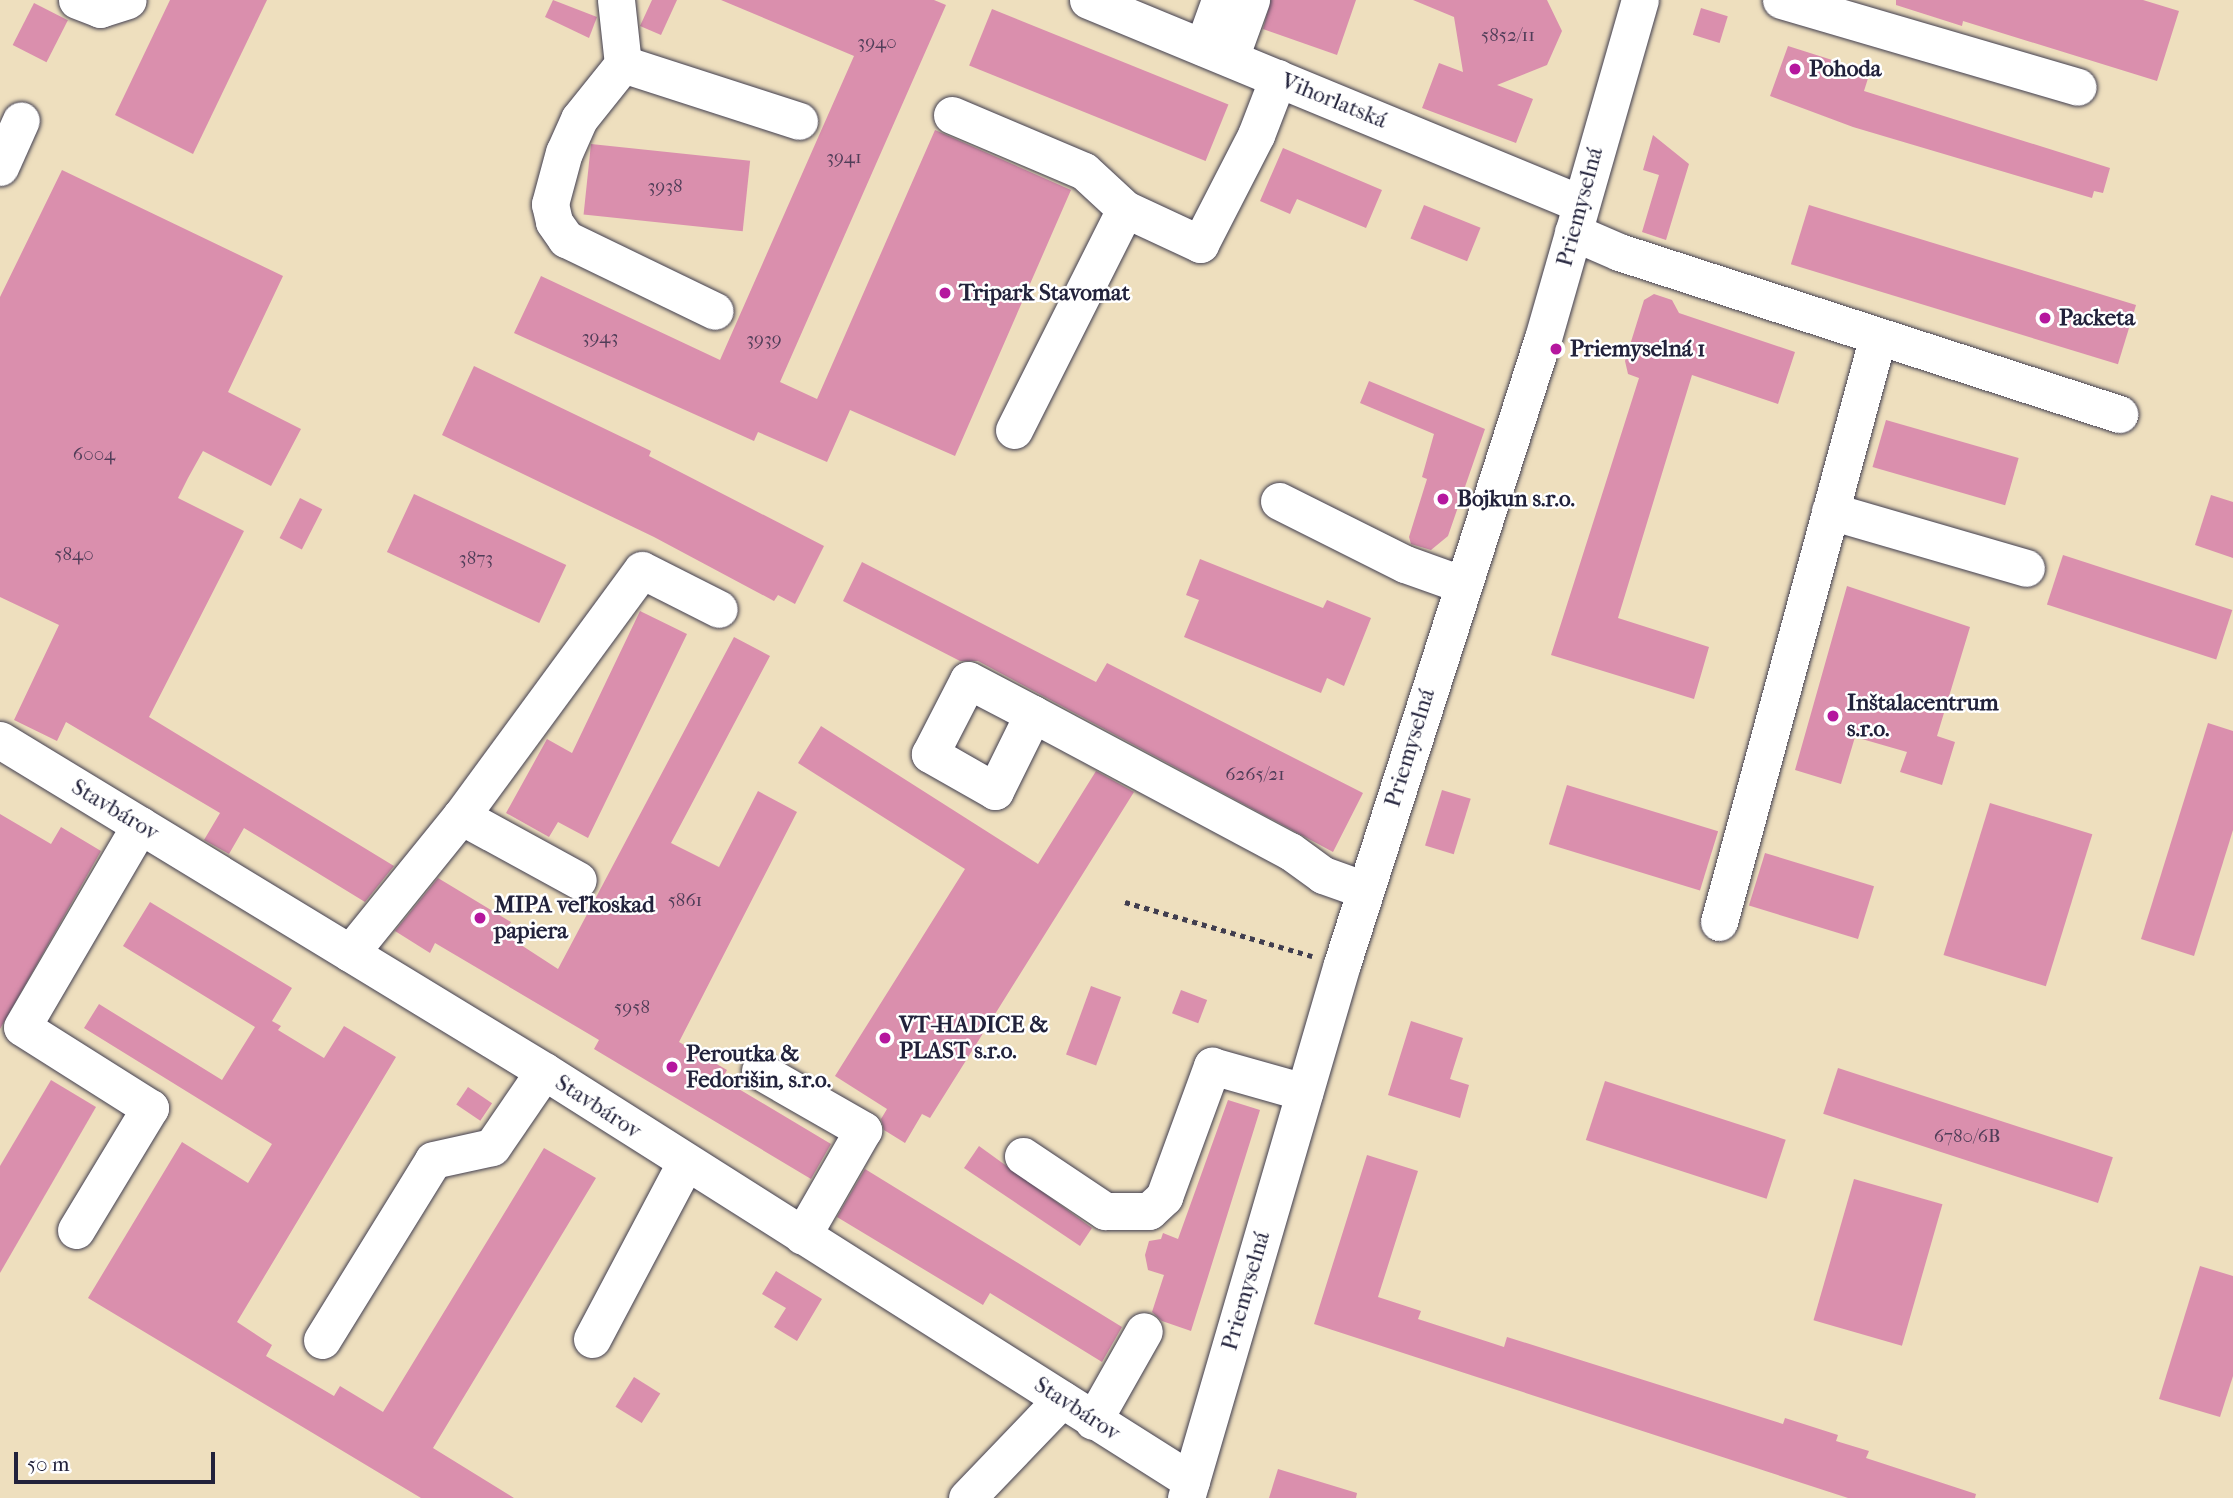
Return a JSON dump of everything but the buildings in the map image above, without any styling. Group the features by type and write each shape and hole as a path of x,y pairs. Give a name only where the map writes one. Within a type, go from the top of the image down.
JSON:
{"street":[{"path":"77,0 100,9 128,0"},
{"path":"616,0 623,64 579,119 564,152 550,205 554,222 566,239 715,311"},
{"name":"Vihorlatská","path":"1088,0 1278,78 1576,217 1619,252 2119,414"},
{"path":"1216,53 1220,0"},
{"path":"1216,53 1251,0"},
{"name":"Priemyselná","path":"1189,1489 1342,964 1576,217 1640,0"},
{"path":"1782,0 2078,87"},
{"path":"623,64 799,121"},
{"path":"952,115 1084,171 1125,209 1200,244 1256,135 1278,78"},
{"path":"0,167 21,120"},
{"path":"1013,430 1125,209"},
{"path":"1718,922 1878,336"},
{"path":"1279,501 1405,564 1461,584"},
{"path":"1830,511 2026,568"},
{"path":"350,953 461,816 642,570 719,608"},
{"path":"1033,714 1290,851 1323,875 1365,890"},
{"name":"Stavbárov","path":"0,740 544,1071 685,1163 1062,1399 1189,1489"},
{"path":"461,816 578,880"},
{"path":"76,1230 150,1108 22,1027 140,825"},
{"path":"1023,1156 1105,1211 1149,1211 1164,1197 1212,1066 1304,1092"},
{"path":"322,1340 433,1160 492,1147 544,1071"},
{"path":"761,1071 863,1130 802,1236"},
{"path":"592,1339 685,1163"},
{"path":"1093,1421 1144,1331"},
{"path":"967,1498 1062,1399"}],"path":[{"path":"1125,902 1342,964"}],"place":[{"name":"Pohoda","path":"1795,69"},
{"name":"Tripark Stavomat","path":"945,293"},
{"name":"Packeta","path":"2045,318"},
{"name":"Priemyselná 1","path":"1556,349"},
{"name":"Bojkun s.r.o.","path":"1443,499"},
{"name":"Inštalacentrum s.r.o.","path":"1833,716"},
{"name":"MIPA veľkoskad papiera","path":"480,918"},
{"name":"VT-HADICE & PLAST s.r.o.","path":"885,1038"},
{"name":"Peroutka & Fedorišin, s.r.o.","path":"672,1067"}]}
